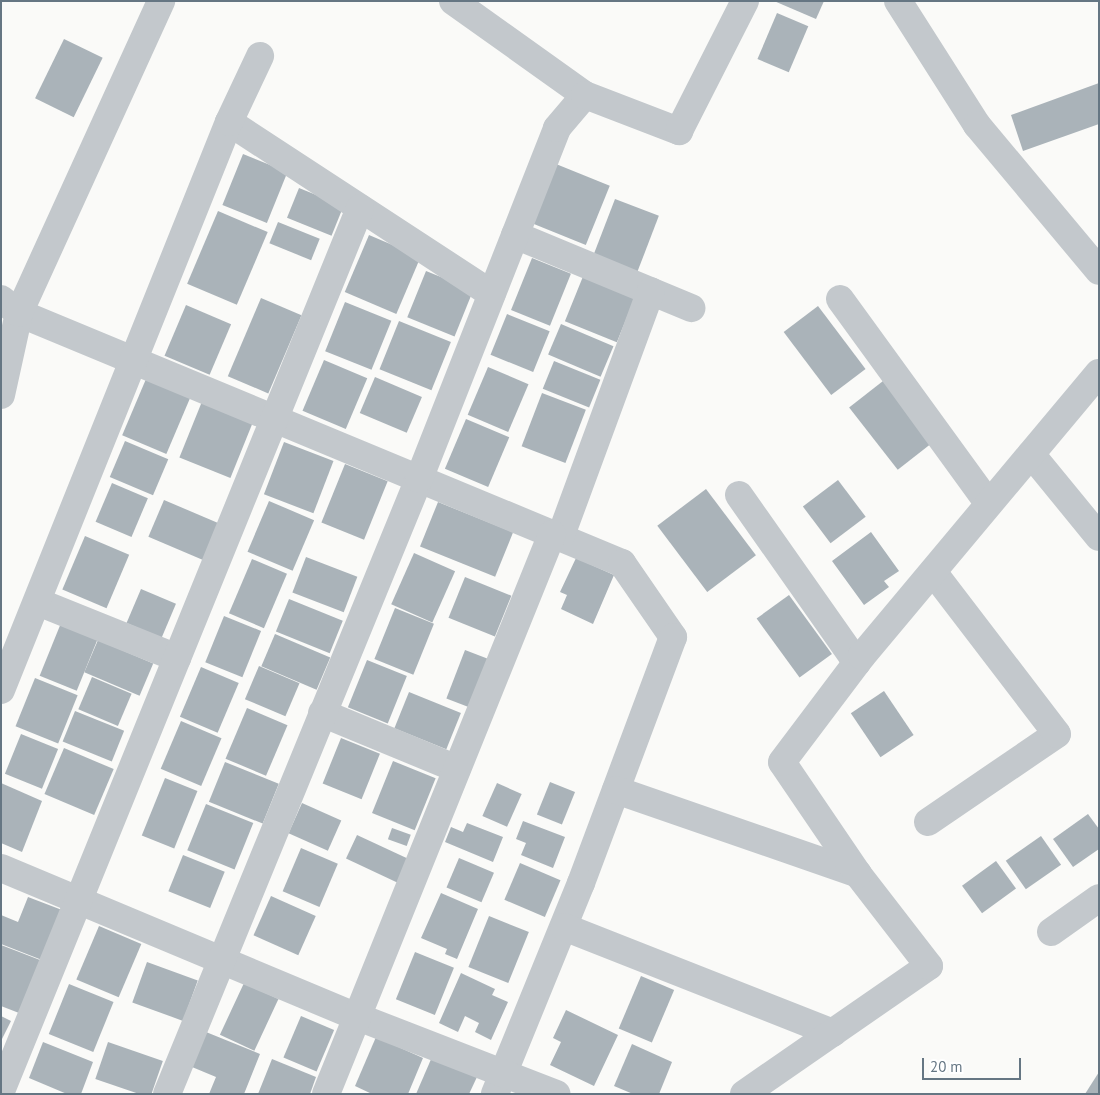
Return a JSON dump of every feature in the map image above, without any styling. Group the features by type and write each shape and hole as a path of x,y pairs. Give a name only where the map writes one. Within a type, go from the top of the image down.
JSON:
{"street":[{"path":"1,395 10,306 161,1"},
{"path":"453,1 585,95 679,131 745,1"},
{"path":"898,1 978,125 1099,271"},
{"path":"1,690 137,362 229,122 260,56"},
{"path":"166,1094 221,956 419,479 557,128 585,95"},
{"path":"229,122 492,294"},
{"path":"1,1091 360,208"},
{"path":"515,235 691,308"},
{"path":"326,1094 457,769 556,536 651,291"},
{"path":"840,300 989,504"},
{"path":"10,306 137,362 622,563 673,636 564,927 500,1082"},
{"path":"744,1094 929,966 858,874 782,762 857,663 1099,373"},
{"path":"1031,454 1099,537"},
{"path":"739,495 857,663"},
{"path":"928,822 1057,734 933,572"},
{"path":"38,602 177,658"},
{"path":"322,713 457,769"},
{"path":"616,790 858,874"},
{"path":"1,868 221,956 500,1082 557,1094"},
{"path":"1051,932 1099,898"},
{"path":"564,927 833,1033"}],"building":[{"path":"774,1 824,1 816,19"},
{"path":"777,13 808,26 789,72 757,59"},
{"path":"64,39 103,58 74,117 35,98"},
{"path":"1099,83 1099,124 1023,151 1011,115"},
{"path":"243,154 288,172 267,223 222,205"},
{"path":"556,164 610,186 586,245 532,223"},
{"path":"299,188 344,206 332,236 287,218"},
{"path":"615,199 659,216 637,272 593,255"},
{"path":"218,211 268,232 237,305 187,284"},
{"path":"278,222 320,239 311,260 269,243"},
{"path":"369,235 421,257 396,314 345,292"},
{"path":"532,258 571,274 550,326 511,310"},
{"path":"426,271 473,290 455,336 407,317"},
{"path":"584,274 636,295 617,342 565,321"},
{"path":"261,298 302,315 268,393 228,376"},
{"path":"345,302 391,321 372,370 325,351"},
{"path":"186,305 231,324 210,375 165,356"},
{"path":"818,306 866,369 831,395 784,332"},
{"path":"507,314 550,331 533,372 491,355"},
{"path":"399,321 451,342 431,390 380,369"},
{"path":"561,324 613,346 601,377 548,354"},
{"path":"324,360 367,378 346,429 303,411"},
{"path":"554,361 600,380 589,408 543,389"},
{"path":"488,367 529,384 508,432 468,415"},
{"path":"375,377 422,397 407,433 360,413"},
{"path":"146,379 190,398 166,454 122,435"},
{"path":"883,381 932,443 898,470 849,407"},
{"path":"542,393 586,410 565,463 522,446"},
{"path":"203,399 254,420 230,478 179,457"},
{"path":"466,419 509,437 488,487 445,469"},
{"path":"125,441 168,459 153,495 110,477"},
{"path":"284,442 333,461 313,513 264,494"},
{"path":"345,464 388,481 364,540 321,522"},
{"path":"838,480 866,517 831,543 803,506"},
{"path":"112,483 148,498 131,537 96,522"},
{"path":"706,489 756,555 707,592 657,526"},
{"path":"164,500 219,523 204,560 148,537"},
{"path":"269,501 314,520 293,571 248,552"},
{"path":"438,502 513,532 495,577 420,547"},
{"path":"871,532 899,571 884,581 889,587 864,605 832,561"},
{"path":"85,536 129,555 107,608 62,589"},
{"path":"414,553 455,571 432,622 391,604"},
{"path":"306,557 357,577 344,612 292,592"},
{"path":"576,558 614,575 593,624 561,609 567,595 560,592"},
{"path":"252,559 287,574 264,628 229,613"},
{"path":"465,577 511,596 495,637 449,618"},
{"path":"141,589 176,604 162,638 127,623"},
{"path":"789,595 832,654 800,678 757,619"},
{"path":"289,599 343,621 330,653 276,631"},
{"path":"395,608 434,624 413,675 374,659"},
{"path":"224,616 261,631 242,677 205,662"},
{"path":"61,623 98,638 77,691 40,676"},
{"path":"275,634 330,657 317,690 261,666"},
{"path":"98,640 153,663 140,696 84,672"},
{"path":"465,650 493,661 474,709 446,699"},
{"path":"367,660 407,676 388,723 348,707"},
{"path":"259,666 300,683 285,716 245,699"},
{"path":"201,667 239,683 218,733 180,717"},
{"path":"92,677 132,694 118,726 78,709"},
{"path":"35,678 78,695 58,743 16,726"},
{"path":"884,691 914,735 880,757 851,713"},
{"path":"409,692 461,713 446,749 394,728"},
{"path":"247,708 288,725 266,776 226,759"},
{"path":"75,711 124,731 112,761 63,742"},
{"path":"181,721 222,738 201,786 161,769"},
{"path":"21,734 58,749 42,789 5,774"},
{"path":"341,738 380,754 362,799 323,783"},
{"path":"64,748 114,769 94,815 44,794"},
{"path":"393,761 436,778 415,830 372,813"},
{"path":"225,762 279,784 263,824 209,802"},
{"path":"165,778 197,791 174,849 142,835"},
{"path":"550,782 575,792 562,825 537,814"},
{"path":"1,783 42,801 22,852 1,843"},
{"path":"497,783 522,794 507,827 482,816"},
{"path":"302,803 341,820 328,851 289,833"},
{"path":"206,804 253,823 235,869 187,850"},
{"path":"1088,814 1099,829 1099,849 1073,867 1053,839"},
{"path":"523,821 565,837 553,868 521,855 526,843 516,839"},
{"path":"467,823 503,837 493,862 445,842 451,827 463,832"},
{"path":"392,828 411,835 407,846 388,839"},
{"path":"357,835 409,859 398,883 346,859"},
{"path":"1041,836 1061,865 1026,889 1006,861"},
{"path":"301,848 338,864 319,907 283,891"},
{"path":"183,855 225,872 210,908 168,891"},
{"path":"459,858 494,873 481,902 446,887"},
{"path":"996,861 1016,889 982,913 962,886"},
{"path":"520,863 561,880 545,917 504,900"},
{"path":"441,893 478,909 457,959 445,954 447,949 421,938"},
{"path":"271,896 316,916 298,955 254,935"},
{"path":"28,897 62,910 42,960 1,944 1,915 18,922"},
{"path":"489,916 529,932 508,983 468,967"},
{"path":"99,926 141,944 119,997 76,979"},
{"path":"1,945 40,960 19,1013 1,1006"},
{"path":"415,952 454,968 435,1015 396,999"},
{"path":"147,962 198,980 183,1021 132,1002"},
{"path":"461,973 495,989 492,995 508,1002 491,1040 475,1032 479,1023 465,1016 458,1032 439,1023"},
{"path":"641,976 674,990 652,1043 619,1028"},
{"path":"244,983 278,999 254,1051 220,1035"},
{"path":"69,984 114,1002 93,1052 49,1034"},
{"path":"566,1010 618,1035 594,1086 550,1065 561,1042 553,1038"},
{"path":"1,1016 11,1021 1,1041"},
{"path":"301,1016 334,1030 317,1071 283,1057"},
{"path":"206,1032 260,1054 244,1094 209,1094 216,1077 192,1067"},
{"path":"376,1037 423,1058 408,1094 372,1094 355,1086"},
{"path":"43,1042 93,1062 81,1094 67,1094 29,1078"},
{"path":"108,1042 163,1061 151,1094 139,1094 95,1079"},
{"path":"632,1044 672,1062 659,1094 633,1094 614,1086"},
{"path":"432,1057 477,1077 469,1094 416,1094"},
{"path":"272,1059 316,1077 310,1094 258,1094"},
{"path":"1099,1072 1099,1094 1085,1094"}]}
